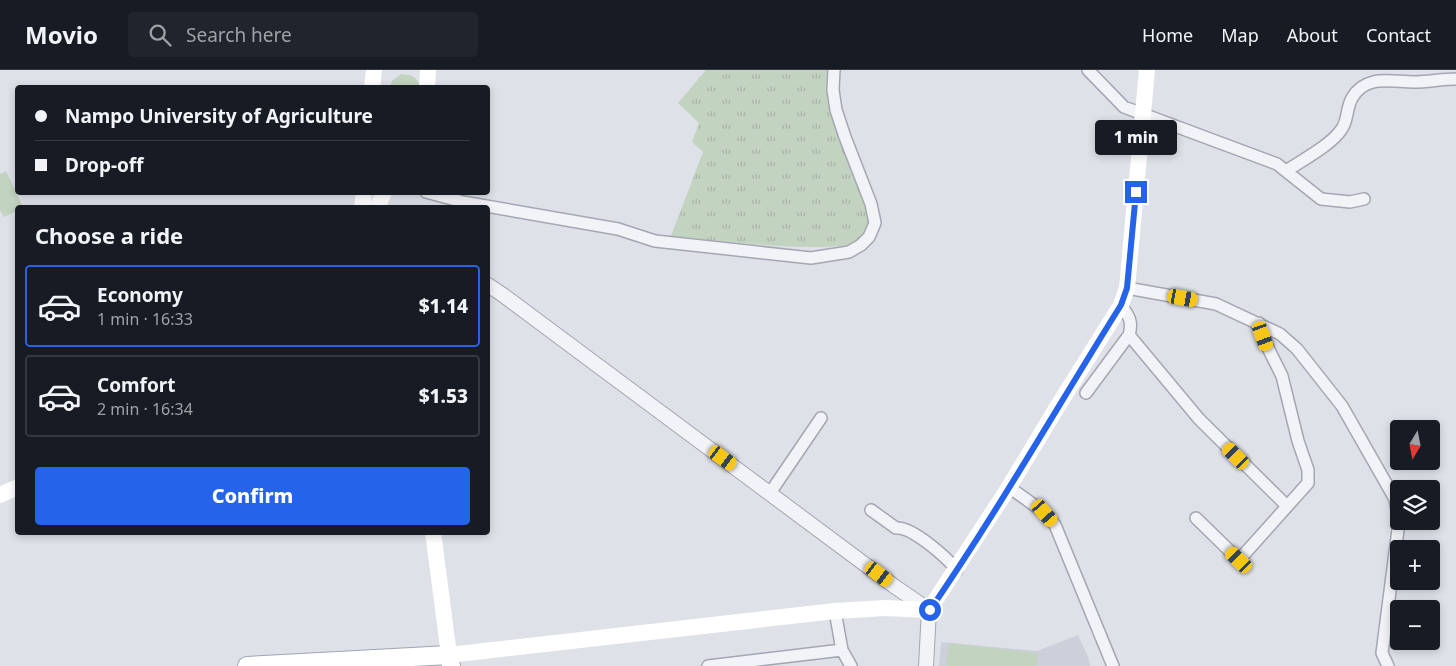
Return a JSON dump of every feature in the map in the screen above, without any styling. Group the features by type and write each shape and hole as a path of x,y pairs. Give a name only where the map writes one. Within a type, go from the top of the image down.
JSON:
{"main road":[{"path":"372,85 374,70"},
{"path":"427,85 428,70"},
{"path":"247,666 450,661 835,610 884,608 930,610 1010,487 1121,305 1127,288 1147,70"},
{"path":"0,495 15,488"},
{"path":"434,535 450,661"}],"street":[{"path":"490,207 618,230 656,241 811,258 850,252 869,237 875,223 871,204 836,110 833,90 834,70"},
{"path":"1088,70 1124,107 1277,164 1322,199 1350,202 1364,199"},
{"path":"1286,171 1330,141 1342,130 1347,108 1352,97 1360,88 1381,80 1414,82 1456,79"},
{"path":"437,195 480,205"},
{"path":"490,286 894,586 930,610 926,666"},
{"path":"1127,288 1216,304 1280,334 1297,349 1342,406 1395,499 1399,522 1382,653 1388,666"},
{"path":"1086,393 1129,335 1131,318 1121,305"},
{"path":"1196,518 1239,560 1308,483 1308,470 1298,441 1282,376 1268,348 1259,323"},
{"path":"1129,335 1199,419 1287,506"},
{"path":"770,493 821,418"},
{"path":"1010,487 1045,513 1055,525 1113,666"},
{"path":"871,510 896,528 902,527 916,536 946,557 957,570"},
{"path":"835,610 842,650 851,666"},
{"path":"708,666 842,650"}],"shaded area":[{"path":"1078,635 1089,659 1090,666 939,666 941,642 1037,651"}],"green space":[{"path":"706,70 828,70 829,103 869,213 866,232 859,241 846,245 799,247 671,236 703,152 692,142 699,123 678,103"},
{"path":"401,74 408,75 414,77 419,85 391,85 392,81"},
{"path":"6,171 15,190 15,195 17,195 22,205 15,205 15,212 4,217 0,210 0,174"},
{"path":"949,643 1038,653 1036,666 946,666"}],"route":[{"path":"930,610 1010,487 1121,305 1127,288 1136,192"}]}
